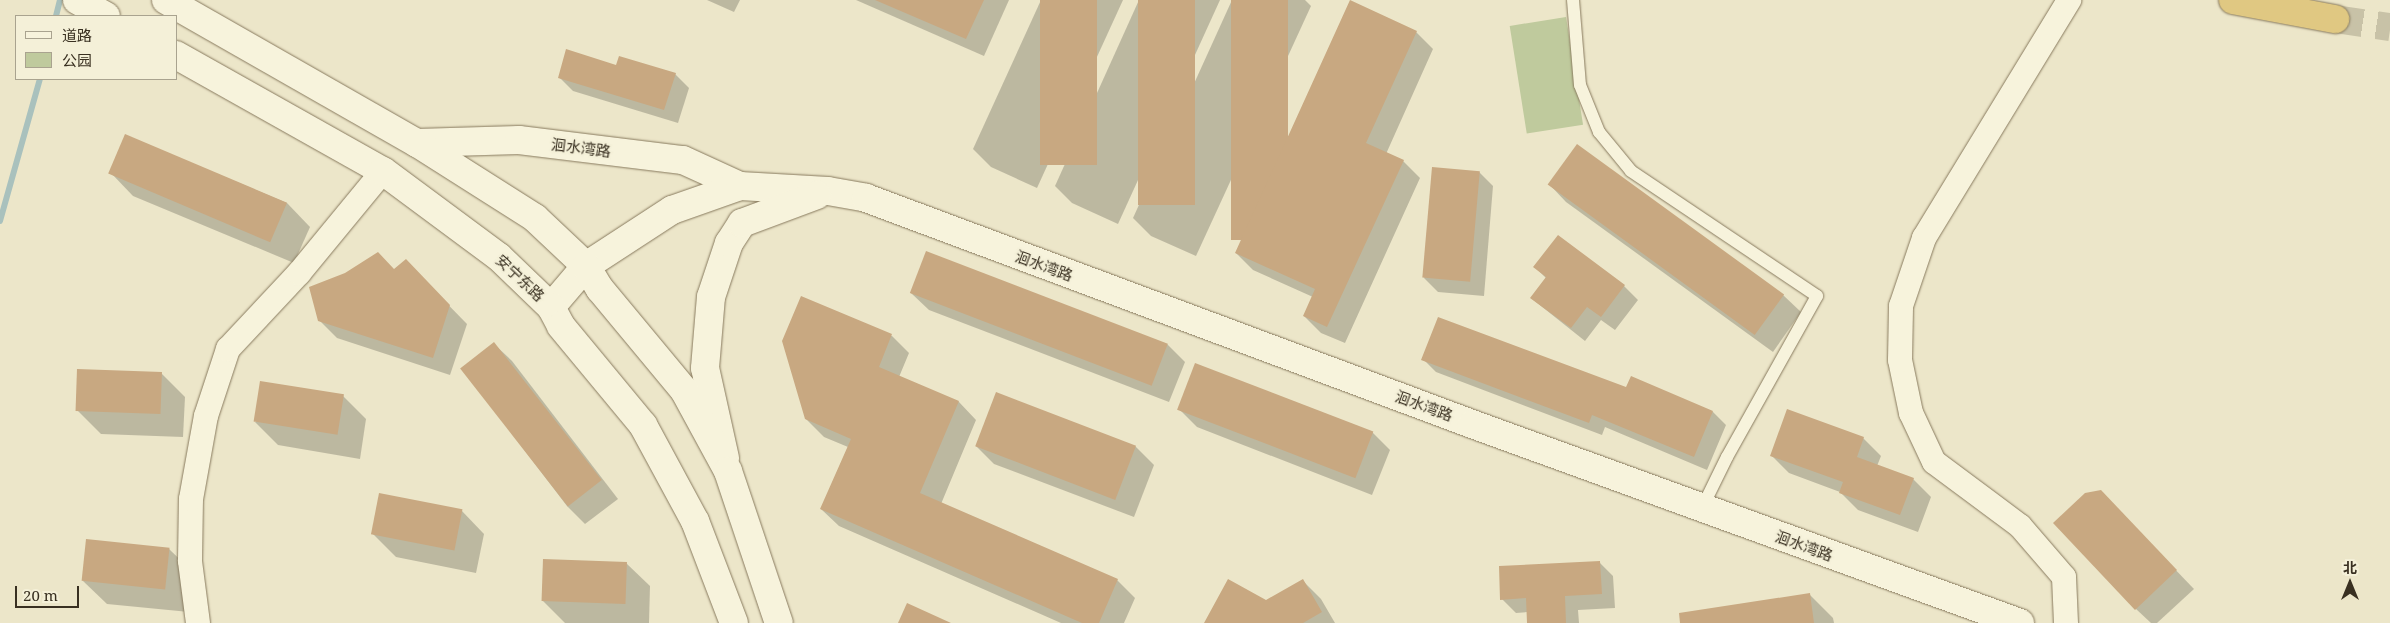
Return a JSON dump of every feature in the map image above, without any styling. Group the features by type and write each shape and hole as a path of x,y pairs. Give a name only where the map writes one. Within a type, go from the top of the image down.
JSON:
{"highway":[{"path":"2233,0 2335,19"}],"street":[{"path":"77,0 104,15"},
{"path":"166,0 416,143 535,218 586,266 600,289 684,390 728,471"},
{"path":"2066,623 2064,577 2020,526 1934,462 1911,413 1900,360 1901,306 1924,238 2068,0"},
{"name":"安宁东路","path":"178,57 383,171 499,257 551,308 561,326 643,425 694,521 734,623"},
{"name":"洄水湾路","path":"416,143 519,140 683,160 740,186 828,190 866,198 1702,508 2020,623"},
{"path":"198,623 190,561 191,499 206,416 228,349 299,273 383,171"},
{"name":"洄水湾路","path":"551,308 586,266 672,210 740,186"},
{"path":"779,623 728,471 705,368 711,297 729,243 742,223 828,190"}],"lane":[{"path":"1573,0 1580,85 1599,132 1631,171 1817,296 1702,508"}],"green space":[{"path":"1566,17 1583,125 1527,134 1510,26"}],"building":[{"path":"875,0 984,0 966,39"},
{"path":"1040,0 1097,0 1097,165 1040,165"},
{"path":"1138,0 1195,0 1195,205 1138,205"},
{"path":"1231,0 1288,0 1288,240 1231,240"},
{"path":"1350,0 1417,31 1366,143 1404,160 1327,327 1303,316 1315,289 1235,253"},
{"path":"566,49 616,65 619,56 676,73 664,110 558,78"},
{"path":"125,134 287,203 270,242 108,174"},
{"path":"1577,144 1784,294 1755,335 1548,184"},
{"path":"1432,167 1480,171 1470,282 1422,278"},
{"path":"1558,235 1625,285 1601,317 1587,307 1571,328 1530,298 1546,277 1533,267"},
{"path":"926,251 1168,344 1152,386 910,293"},
{"path":"378,252 394,269 406,259 450,305 433,358 318,321 309,287 345,273"},
{"path":"801,296 892,334 879,367 959,401 920,493 1118,579 1099,623 1082,623 820,509 851,439 805,419 782,341"},
{"path":"1438,317 1626,387 1631,376 1713,411 1694,457 1592,415 1589,423 1421,360"},
{"path":"494,342 602,480 568,506 460,368"},
{"path":"1195,363 1373,431 1355,478 1177,410"},
{"path":"77,369 162,372 160,414 76,411"},
{"path":"260,381 344,394 338,435 254,421"},
{"path":"996,392 1136,446 1115,500 975,446"},
{"path":"1787,409 1864,437 1857,457 1914,478 1900,515 1839,493 1843,482 1770,456"},
{"path":"2101,490 2177,570 2135,610 2053,523 2085,493"},
{"path":"379,493 462,509 454,550 371,534"},
{"path":"86,539 170,548 165,590 82,581"},
{"path":"543,559 627,562 625,604 542,601"},
{"path":"1600,561 1602,594 1565,596 1566,623 1527,623 1526,598 1500,600 1499,566"},
{"path":"1228,579 1266,600 1303,579 1322,612 1303,623 1204,623"},
{"path":"1810,593 1814,623 1680,623 1679,613"},
{"path":"907,603 951,623 898,623"}],"waterway":[{"path":"56,15 60,0"},
{"path":"0,221 40,80"}],"tunnel":[{"path":"2335,19 2390,27"}]}
